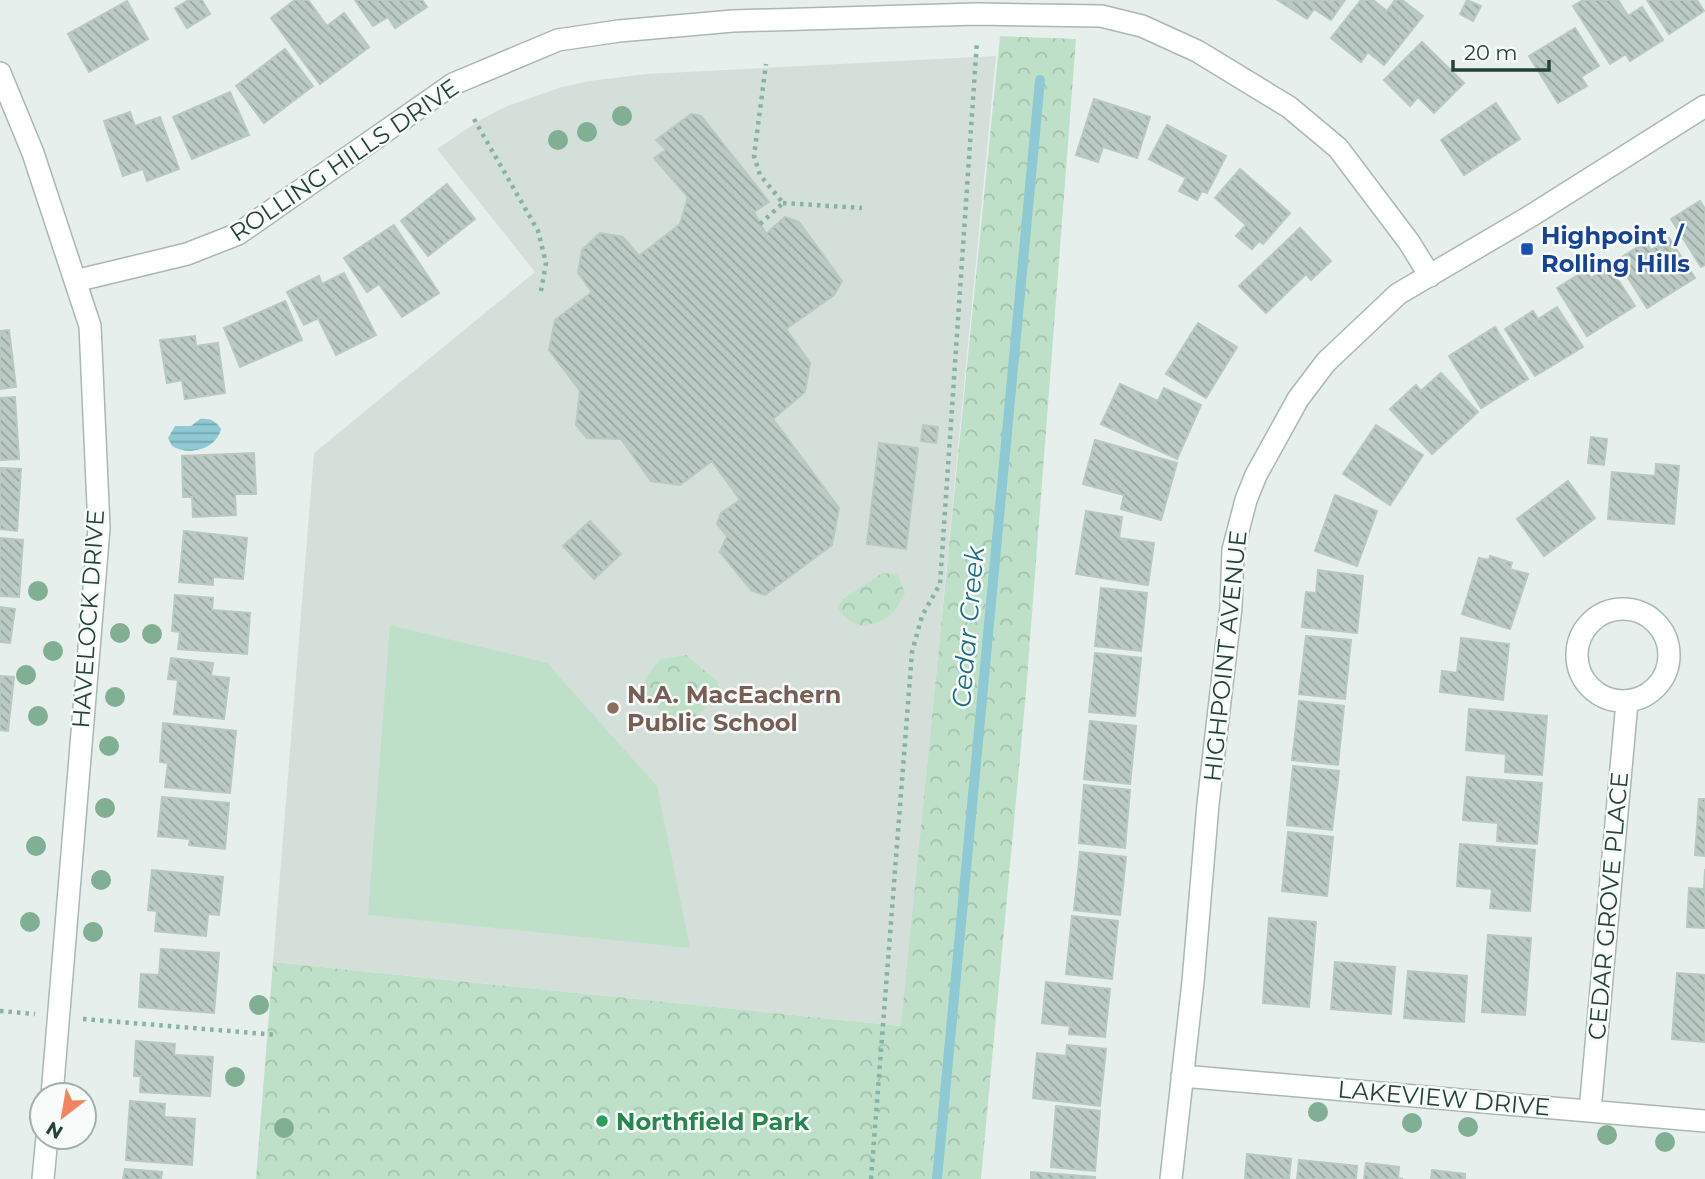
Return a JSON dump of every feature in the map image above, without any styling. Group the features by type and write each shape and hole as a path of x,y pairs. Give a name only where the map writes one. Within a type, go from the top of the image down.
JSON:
{"street":[{"name":"ROLLING HILLS DRIVE","path":"75,281 187,254 238,233 453,84 558,40 825,9 1101,16 1142,26 1198,51 1243,78 1289,107 1338,148 1409,242 1430,276"},
{"name":"HAVELOCK DRIVE","path":"0,73 33,153 90,326 99,528 53,1081"},
{"name":"HIGHPOINT AVENUE","path":"1171,1179 1208,804 1231,607 1233,550 1246,500 1256,475 1282,426 1326,362 1398,295 1705,106"},
{"path":"1618,608 1630,608 1645,613 1659,625 1667,639 1669,664 1663,679 1652,691 1626,702 1600,695 1586,684 1578,670 1576,654 1578,639 1586,625 1602,612 1618,608"},
{"name":"CEDAR GROVE PLACE","path":"1590,1111 1626,702"},
{"name":"LAKEVIEW DRIVE","path":"1182,1076 1705,1121"},
{"path":"43,1179 46,1151"}],"path":[{"path":"871,1179 912,652 922,616 940,584 977,36"},
{"path":"766,64 754,156 760,175 783,204"},
{"path":"474,119 538,231 546,263 541,291"},
{"path":"760,224 783,204 862,208"},
{"path":"0,1011 36,1014"},
{"path":"80,1018 278,1035"}],"shaded area":[{"name":"N.A. MacEachern Public School","path":"996,56 902,1026 273,962 314,453 535,272 437,149 480,120 507,106 562,87 589,81 647,74"}],"green space":[{"path":"1000,36 1076,39 1026,692 981,1179 256,1179 273,962 901,1026"},
{"path":"883,573 898,575 905,593 887,618 858,626 837,607 843,599"},
{"path":"390,625 547,663 657,786 690,948 368,915"},
{"path":"686,655 717,681 720,694 698,715 685,722 668,717 642,695 645,679 660,659"}],"water":[{"path":"200,419 212,421 221,429 213,442 193,451 172,446 168,438 175,426 191,426"}],"building":[{"path":"189,0 202,0 210,14 187,28 175,8"},
{"path":"295,0 308,0 327,26 344,13 369,47 320,84 271,18"},
{"path":"355,0 422,0 427,7 395,28 388,17 373,26"},
{"path":"1345,0 1331,20 1314,9 1307,19 1279,1"},
{"path":"1361,0 1373,0 1387,11 1395,0 1402,0 1423,16 1384,65 1368,52 1361,62 1331,38"},
{"path":"1467,0 1481,6 1473,21 1460,14"},
{"path":"1583,0 1618,0 1628,16 1642,7 1663,40 1630,61 1626,54 1610,64 1573,6"},
{"path":"1647,0 1697,0 1704,11 1669,34"},
{"path":"127,1 148,39 89,72 68,34"},
{"path":"1575,28 1599,66 1581,77 1587,86 1558,103 1529,56"},
{"path":"1422,42 1464,83 1434,113 1418,97 1410,106 1384,80"},
{"path":"285,49 313,86 264,123 236,86"},
{"path":"230,92 249,135 192,159 173,117"},
{"path":"1094,99 1150,117 1137,158 1103,147 1098,162 1076,155"},
{"path":"1496,103 1520,139 1464,175 1441,140"},
{"path":"130,112 135,126 160,117 179,169 147,181 143,169 123,176 104,121"},
{"path":"691,114 701,116 769,202 754,212 766,234 785,217 799,222 842,281 834,295 786,329 810,363 805,392 773,419 839,508 832,545 765,595 752,591 720,552 727,536 717,524 721,513 740,500 712,461 680,485 651,481 621,439 587,438 576,425 580,391 549,350 555,320 592,292 578,273 582,250 600,233 623,237 639,256 680,224 688,197 654,158 666,150 656,140"},
{"path":"1167,125 1226,156 1207,193 1202,191 1197,200 1179,191 1186,178 1149,159"},
{"path":"1240,169 1290,213 1263,244 1259,241 1252,249 1236,236 1246,225 1215,198"},
{"path":"447,184 475,219 428,256 401,221"},
{"path":"1700,201 1705,209 1705,265 1701,267 1671,219"},
{"path":"394,225 439,293 402,317 379,284 367,292 344,258"},
{"path":"1300,228 1331,261 1311,280 1306,274 1266,313 1239,286"},
{"path":"1669,238 1695,278 1647,308 1617,260 1646,242 1651,250"},
{"path":"1609,266 1635,306 1587,336 1557,288 1586,270 1591,278"},
{"path":"344,273 376,335 336,355 318,318 304,325 287,292 319,276 322,284"},
{"path":"285,301 302,340 240,367 224,328"},
{"path":"1557,307 1583,347 1535,376 1505,329 1533,311 1538,319"},
{"path":"1198,323 1237,347 1206,398 1166,374"},
{"path":"1495,327 1528,379 1481,408 1449,356"},
{"path":"9,330 16,387 0,389 0,331"},
{"path":"195,336 196,346 218,343 225,393 185,399 182,380 167,383 160,340"},
{"path":"1441,373 1478,412 1432,454 1390,409 1416,385 1421,391"},
{"path":"1120,384 1158,401 1164,388 1201,405 1177,459 1101,424"},
{"path":"15,397 19,459 0,460 0,398"},
{"path":"923,425 938,427 936,443 921,441"},
{"path":"1376,425 1423,455 1390,505 1343,474"},
{"path":"1591,437 1607,439 1604,465 1588,463"},
{"path":"1095,440 1177,463 1161,520 1121,509 1124,495 1083,484"},
{"path":"879,443 918,448 906,549 867,544"},
{"path":"254,453 256,494 235,494 236,515 193,517 192,497 183,497 182,456"},
{"path":"1656,464 1679,466 1674,524 1608,519 1612,472 1655,476"},
{"path":"0,468 21,469 17,531 0,529"},
{"path":"1568,481 1595,518 1544,556 1517,519"},
{"path":"1335,495 1377,511 1357,566 1315,551"},
{"path":"1086,511 1122,517 1119,538 1154,543 1148,585 1076,574"},
{"path":"590,521 621,554 594,579 563,546"},
{"path":"184,531 247,538 243,579 213,577 213,585 179,582"},
{"path":"0,538 23,540 19,597 0,596"},
{"path":"1490,556 1512,563 1510,569 1528,574 1510,629 1462,614 1479,558 1489,560"},
{"path":"1318,570 1363,576 1357,633 1302,627 1306,592 1316,593"},
{"path":"1101,588 1147,593 1141,651 1095,646"},
{"path":"175,595 213,598 212,610 250,613 247,654 178,649 180,632 172,631"},
{"path":"0,607 15,609 10,643 0,642"},
{"path":"1306,636 1351,640 1345,699 1299,694"},
{"path":"1461,638 1509,644 1503,700 1440,692 1442,671 1457,673"},
{"path":"1095,653 1141,658 1135,716 1089,712"},
{"path":"171,658 213,663 211,676 229,678 224,719 174,714 178,680 168,679"},
{"path":"0,676 14,677 8,731 0,730"},
{"path":"1299,701 1344,706 1338,765 1292,760"},
{"path":"1469,709 1547,716 1542,775 1505,772 1506,754 1466,750"},
{"path":"1090,721 1136,726 1130,784 1084,779"},
{"path":"163,723 236,731 230,793 165,787 168,763 160,762"},
{"path":"1293,766 1339,771 1332,830 1287,825"},
{"path":"1467,777 1542,783 1537,844 1497,841 1498,823 1463,820"},
{"path":"1084,785 1130,790 1125,848 1079,843"},
{"path":"162,797 229,803 225,849 189,845 190,839 158,836"},
{"path":"1699,799 1705,799 1705,856 1695,855"},
{"path":"1288,832 1333,837 1327,896 1282,891"},
{"path":"1460,844 1535,850 1530,911 1490,908 1492,889 1457,886"},
{"path":"1080,852 1126,857 1120,915 1074,910"},
{"path":"1705,869 1705,928 1687,927 1689,888 1704,889"},
{"path":"152,870 223,877 219,915 208,914 206,936 155,931 157,911 148,910"},
{"path":"1072,916 1118,921 1112,979 1066,974"},
{"path":"1269,918 1316,922 1309,1007 1263,1003"},
{"path":"1488,935 1531,938 1525,1015 1482,1012"},
{"path":"161,949 219,953 214,1013 139,1007 141,974 159,975"},
{"path":"1335,962 1395,967 1391,1014 1331,1009"},
{"path":"1408,971 1467,976 1464,1022 1404,1018"},
{"path":"1677,973 1705,975 1705,1042 1672,1039"},
{"path":"1046,982 1110,989 1105,1037 1069,1034 1070,1026 1042,1023"},
{"path":"136,1041 175,1044 174,1055 213,1057 210,1096 140,1092 141,1076 134,1076"},
{"path":"1067,1045 1106,1049 1100,1106 1033,1098 1037,1053 1066,1056"},
{"path":"130,1101 165,1104 164,1117 195,1119 192,1165 126,1160"},
{"path":"1056,1106 1100,1111 1095,1171 1051,1167"},
{"path":"1247,1154 1291,1159 1289,1179 1245,1179"},
{"path":"1299,1160 1357,1166 1356,1179 1297,1179"},
{"path":"1366,1163 1399,1167 1398,1178 1403,1179 1364,1179"},
{"path":"125,1169 162,1172 161,1179 123,1179"},
{"path":"1432,1170 1465,1174 1465,1179 1431,1179"},
{"path":"1031,1172 1095,1177 1095,1179 1031,1179"}],"waterway":[{"name":"Cedar Creek","path":"937,1179 1040,80"}],"place":[{"name":"Highpoint / Rolling Hills","path":"1527,249"},
{"name":"N.A. MacEachern Public School","path":"613,708"},
{"name":"Northfield Park","path":"602,1121"}]}
